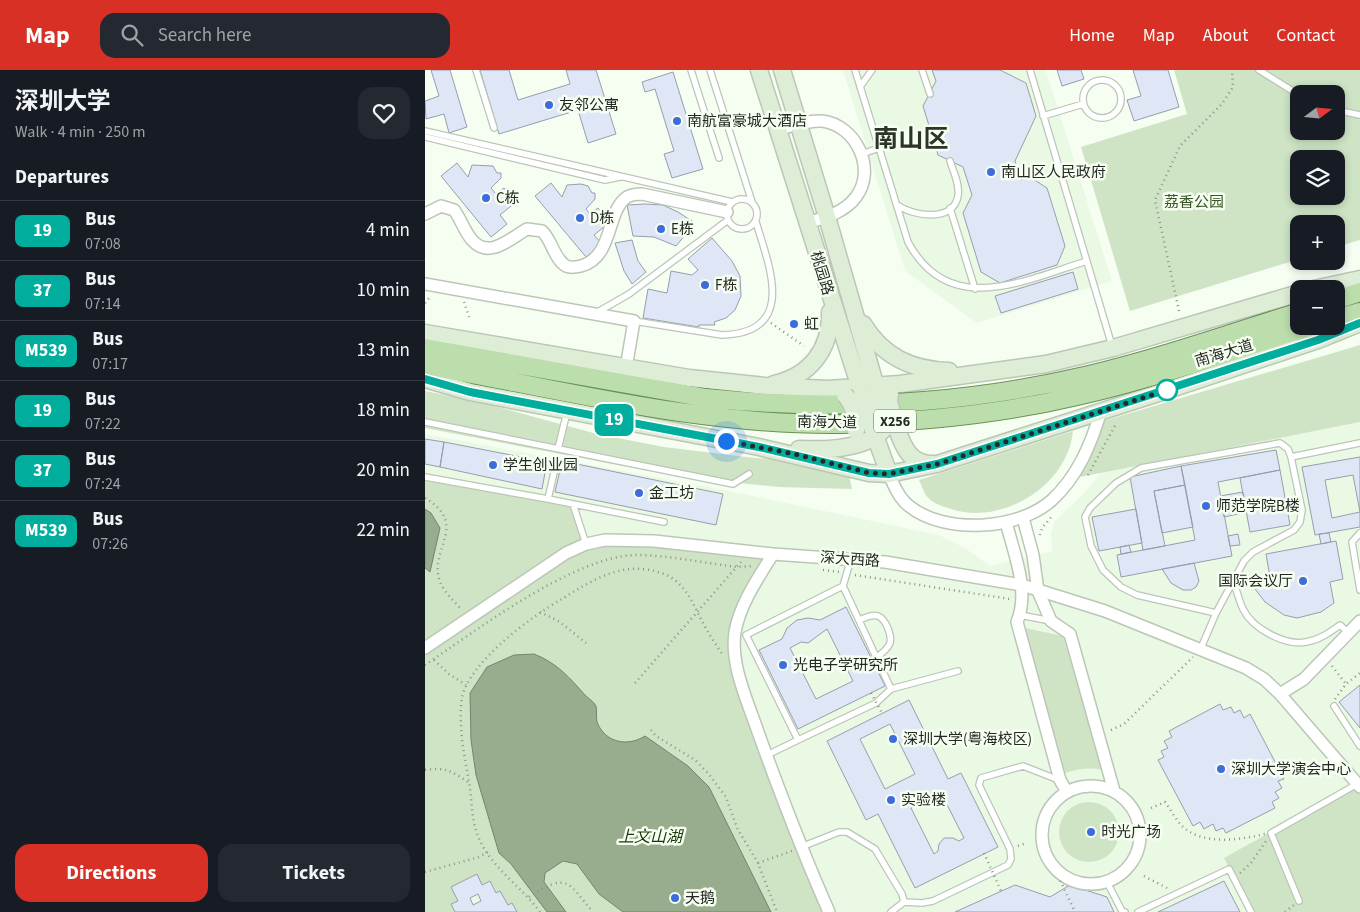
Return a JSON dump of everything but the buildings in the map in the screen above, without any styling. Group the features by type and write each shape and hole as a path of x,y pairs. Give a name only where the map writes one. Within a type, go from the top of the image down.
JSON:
{"main road":[{"name":"桃园路","path":"759,70 829,295 873,390"},
{"name":"桃园路","path":"781,70 852,301 873,390"},
{"path":"1345,282 1360,279"},
{"path":"1345,297 1360,292"},
{"path":"765,386 781,383 801,373 823,351 831,326 829,295"},
{"path":"425,333 689,378 765,386 873,390 1046,364 1113,348 1290,296"},
{"path":"852,301 873,340 897,359 922,368 996,372"},
{"path":"1345,316 1360,312"},
{"name":"南海大道","path":"425,348 706,398 758,403 872,406 948,399 1088,375 1290,315"},
{"path":"425,379 470,392 759,447 869,473 889,474 937,464 1318,340 1360,323"},
{"name":"南海大道","path":"425,366 704,416 840,424 997,410 1076,396 1290,333"},
{"path":"834,448 849,440 856,431 856,421 851,403 873,390"},
{"path":"873,390 885,420 882,431 889,474"},
{"path":"759,447 806,450 834,448 856,444 882,431"},
{"path":"882,431 907,454 924,463 937,464"}],"street":[{"path":"777,130 798,124 823,121 837,126 849,134 862,154 864,177 862,186 848,205 827,217 806,223"},
{"path":"425,214 441,206 454,210 472,241 481,247 492,248 503,245 527,229 542,231 551,242 559,260 567,266 576,267 595,260 602,249 621,204 627,197 643,194 729,211"},
{"path":"425,284 635,321 625,368"},
{"path":"889,474 903,500 923,515 967,525 1006,522 1023,518 1033,514 1053,500 1073,475 1089,446 1101,411"},
{"path":"1023,518 1033,556 1038,591 1051,620 1070,634 1114,791"},
{"path":"1006,522 1022,585 1022,602 1017,622 1060,780 1067,792"},
{"name":"深大西路","path":"427,652 469,618 548,564 586,544 626,539 751,551 770,559 851,559 885,562 1022,585 1105,611 1201,648 1246,668 1263,679 1280,694 1359,785"},
{"path":"770,559 747,598 741,634 735,655 742,686 767,755 801,847 829,912"},
{"path":"1280,694 1303,679 1360,622"},
{"path":"1088,786 1101,786 1114,791 1130,805 1139,825 1139,848 1130,865 1124,872 1107,882 1084,884 1063,875 1054,867 1044,847 1043,827 1051,806 1067,792 1088,786"}],"lane":[{"path":"476,70 494,128"},
{"path":"691,70 719,158"},
{"path":"635,321 722,335 747,331 764,318 773,300 774,288 756,222 757,210 752,202 710,70"},
{"path":"855,70 908,242 923,264 945,279 975,289 1003,287 1087,261"},
{"path":"860,87 872,70"},
{"path":"922,70 930,94"},
{"path":"1030,70 1113,348"},
{"path":"1259,70 1290,89"},
{"path":"1098,80 1111,82 1120,91 1121,103 1111,116 1097,118 1083,104 1084,91 1098,80"},
{"path":"1043,116 1083,104"},
{"path":"1345,112 1360,115"},
{"path":"425,131 621,176 729,211 739,229 749,228 756,222"},
{"path":"425,137 605,180 621,176"},
{"path":"862,154 879,148"},
{"path":"897,205 911,213 920,215 937,214 950,208 957,198 958,192 950,161"},
{"path":"594,314 629,294 742,198 752,202"},
{"path":"950,208 975,289"},
{"path":"558,449 567,411"},
{"path":"425,422 733,484 749,474"},
{"path":"1201,648 1216,612 1234,583 1244,561 1253,552 1294,530 1300,522 1302,510 1291,457 1288,449 1280,443 1141,468 1116,483 1090,508 1085,517 1091,546 1103,570 1121,587 1137,595 1216,612"},
{"path":"1291,457 1360,443"},
{"path":"548,499 555,468"},
{"path":"425,477 664,522"},
{"path":"573,504 586,544"},
{"path":"1360,533 1352,542 1360,590"},
{"path":"851,559 843,586 891,690"},
{"path":"1234,583 1243,610 1271,635 1285,640 1304,643 1322,638 1341,626 1349,633"},
{"path":"798,740 741,634 843,586"},
{"path":"1020,615 1051,620"},
{"path":"859,620 878,616 883,620 890,635 888,647 876,658"},
{"path":"767,755 876,703 891,690 958,671"},
{"path":"1334,706 1360,746"},
{"path":"891,912 904,902 922,903 933,901 1008,865 1011,859 1010,849 979,785 981,778 1023,766 1060,780"},
{"path":"1299,901 1271,833 1359,785"},
{"path":"801,847 839,832 847,832 875,849 882,857 902,894 904,902"},
{"path":"1138,912 1229,869 1251,912"},
{"path":"1107,882 1122,911 1125,912"}],"path":[{"path":"1179,312 1155,200 1180,146 1222,104 1233,87 1232,70"},
{"path":"764,318 804,346"},
{"path":"425,498 441,510 447,526 447,538 437,568 441,584 469,618"},
{"path":"635,683 751,551"},
{"path":"425,665 533,594 582,568 611,558 635,555 737,567 770,559"},
{"path":"540,912 530,896 505,875 488,852 477,830 462,743 462,699 466,685 474,672 509,636 540,612 601,575 620,570 645,570 664,574 676,581 688,593 724,657"},
{"path":"820,570 847,573 898,584 1022,602"},
{"path":"540,612 560,622 586,643"},
{"path":"1111,730 1125,724 1181,671 1201,648"},
{"path":"427,652 449,674 466,685"},
{"path":"1325,658 1346,684"},
{"path":"1334,706 1335,699 1346,684 1360,673"},
{"path":"871,693 882,713"},
{"path":"651,730 656,736 695,760 708,773 726,797 737,828 758,863 777,912"},
{"path":"425,770 441,768 453,772 469,783"},
{"path":"1151,808 1165,802 1181,826 1200,837 1223,840 1271,833"},
{"path":"1234,879 1251,863 1271,833"},
{"path":"758,863 801,847"},
{"path":"425,872 479,857 488,852"},
{"path":"984,854 1001,891"},
{"path":"1054,867 1075,912"},
{"path":"1144,876 1177,894"},
{"path":"530,896 549,885 567,883 574,887 593,912"}],"shaded area":[{"path":"843,70 1046,70 1112,281 977,323 905,271"},
{"name":"深圳大学(粤海校区)","path":"1360,419 1360,912 425,912 425,434 724,490 939,535 965,548 990,566 1052,551 1051,535 1054,522 1085,492 1112,460"}],"green space":[{"name":"荔香公园","path":"1174,70 1360,70 1360,240 1345,244 1345,215 1290,215 1290,262 1130,311 1081,147 1187,114"},
{"path":"1360,345 1360,422 1080,477 1100,422"},
{"path":"425,391 480,402 597,434 664,447 755,458 846,462 852,489 779,487 686,478 425,428"},
{"path":"1073,431 1068,451 1059,468 1046,484 1030,497 1011,506 991,512 971,513 951,509 930,500 919,480"},
{"path":"425,477 573,504 586,544 605,540 773,554 747,598 735,655 829,912 517,912 512,903 508,905 500,891 496,893 490,881 482,885 477,874 451,887 458,901 451,904 455,912 425,912"},
{"path":"1025,628 1063,636 1102,770 1083,769 1065,773"},
{"path":"1357,784 1360,787 1360,912 1251,912 1224,858"},
{"path":"1083,802 1095,802 1106,807 1114,815 1119,826 1117,844 1106,857 1095,862 1083,862 1072,857 1064,849 1059,838 1059,826 1064,815 1072,807"}],"water":[{"path":"425,509 431,513 440,528 430,572 425,568"},
{"name":"上文山湖","path":"534,654 562,671 594,703 596,706 597,722 605,735 611,739 624,742 645,736 688,766 709,787 771,912 623,912 599,894 577,864 563,861 545,873 544,882 566,912 547,912 511,864 499,853 476,775 471,740 470,693 487,667 514,655"}],"bus line":[{"name":"19","path":"425,379 470,392 795,454 869,473 889,474 937,464 1318,340 1360,323"}],"place":[{"name":"友邻公寓","path":"549,105"},
{"name":"南航富豪城大酒店","path":"677,121"},
{"name":"南山区人民政府","path":"991,172"},
{"name":"C栋","path":"486,198"},
{"name":"D栋","path":"580,218"},
{"name":"E栋","path":"661,229"},
{"name":"F栋","path":"705,285"},
{"name":"虹","path":"794,324"},
{"name":"学生创业园","path":"493,465"},
{"name":"金工坊","path":"639,493"},
{"name":"师范学院B楼","path":"1206,506"},
{"name":"国际会议厅","path":"1303,581"},
{"name":"光电子学研究所","path":"783,665"},
{"name":"深圳大学(粤海校区)","path":"893,739"},
{"name":"深圳大学演会中心","path":"1221,769"},
{"name":"实验楼","path":"891,800"},
{"name":"时光广场","path":"1091,832"},
{"name":"天鹅","path":"675,898"}],"district":[{"name":"南山区","path":"911,138"}],"route":[{"path":"726,441 795,454 869,473 889,474 924,468 1167,390"}]}
